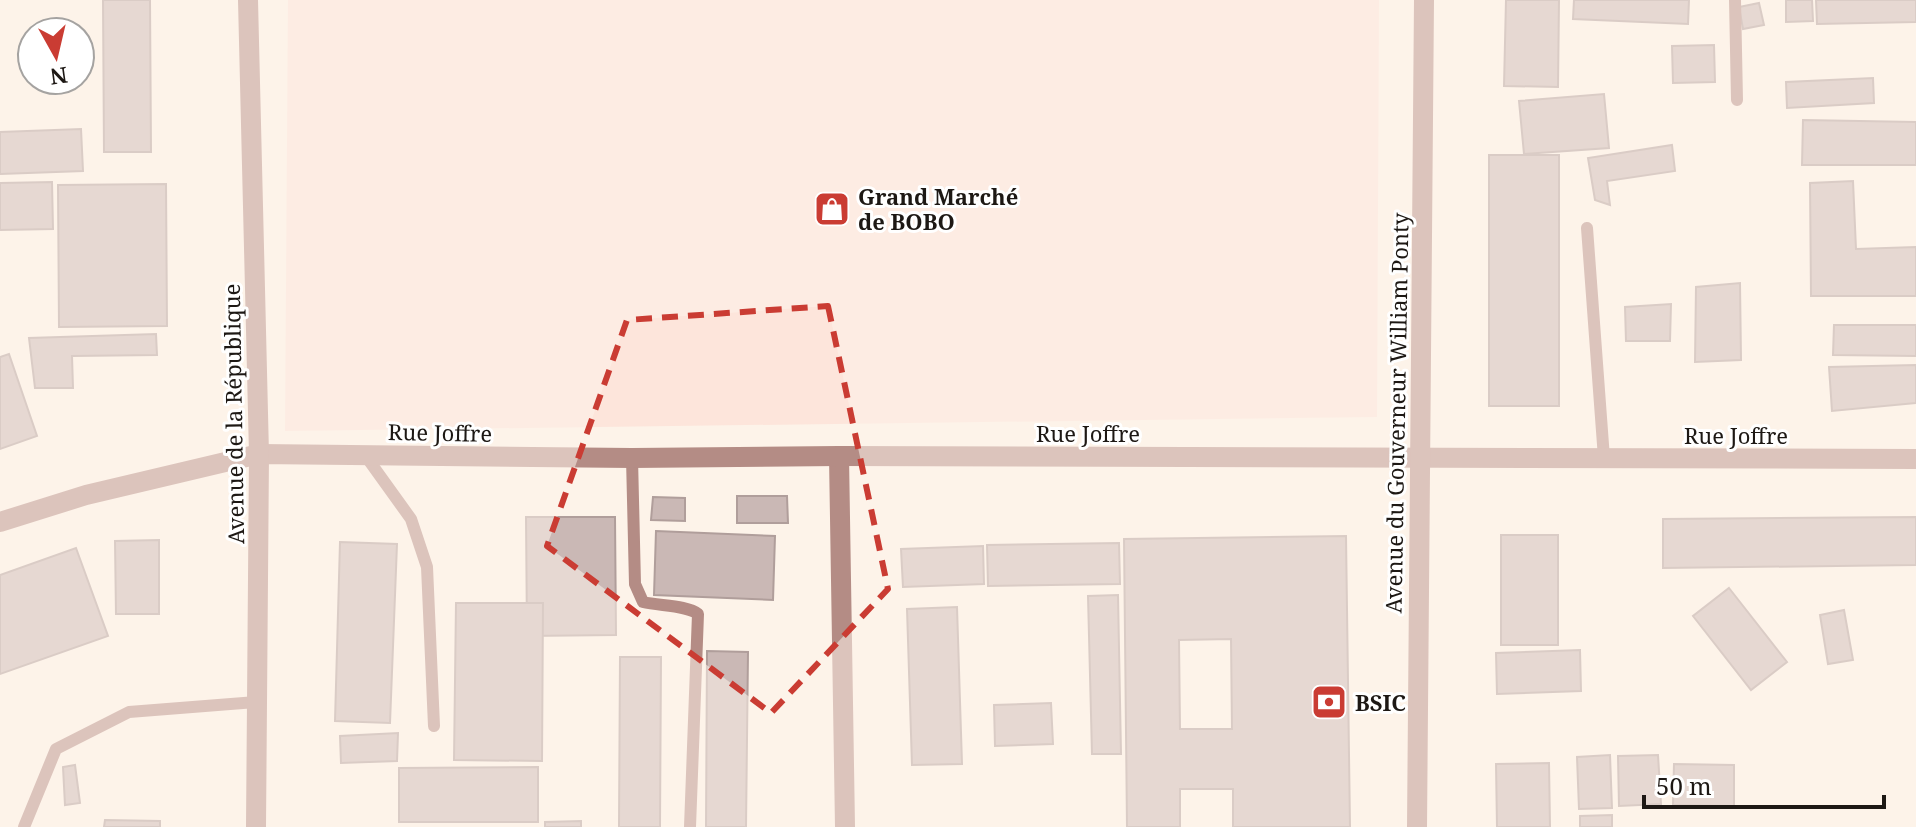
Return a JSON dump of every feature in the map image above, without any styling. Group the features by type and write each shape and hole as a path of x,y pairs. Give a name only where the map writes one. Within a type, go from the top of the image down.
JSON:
{"street":[{"name":"Avenue de la République","path":"248,0 259,454 256,827"},
{"name":"Avenue du Gouverneur William Ponty","path":"1417,827 1424,0"},
{"name":"Rue Joffre","path":"0,522 86,495 259,454 632,458 1916,459"},
{"path":"839,456 845,827"}],"lane":[{"path":"1735,0 1737,100"},
{"path":"1587,228 1604,458"},
{"path":"365,455 411,519 427,567 434,726"},
{"path":"632,458 635,584 643,602 690,608 698,614 690,827"},
{"path":"24,827 56,749 129,712 257,702"}],"highlighted area":[{"path":"828,306 888,589 771,713 547,546 627,320"}],"shaded area":[{"name":"Grand Marché de BOBO","path":"288,0 1379,0 1377,417 285,431"}],"building":[{"path":"103,0 150,0 151,152 104,152"},
{"path":"1506,0 1559,0 1558,87 1504,86"},
{"path":"1574,0 1689,0 1688,24 1573,19"},
{"path":"1786,0 1812,0 1813,21 1786,22"},
{"path":"1816,0 1916,0 1916,22 1817,24"},
{"path":"1759,3 1764,25 1743,29 1739,7"},
{"path":"1714,45 1715,82 1673,83 1672,46"},
{"path":"1873,78 1874,103 1787,108 1786,82"},
{"path":"1604,94 1609,148 1524,154 1519,101"},
{"path":"1803,120 1916,122 1916,165 1802,165"},
{"path":"81,129 83,171 0,174 0,132"},
{"path":"1672,145 1675,171 1607,181 1610,205 1595,200 1588,158"},
{"path":"1489,155 1559,155 1559,406 1489,406"},
{"path":"1853,181 1856,249 1916,247 1916,296 1811,296 1810,183"},
{"path":"52,182 53,229 0,230 0,183"},
{"path":"166,184 167,326 59,327 58,185"},
{"path":"1740,283 1741,360 1695,362 1696,287"},
{"path":"1671,304 1670,341 1626,341 1625,307"},
{"path":"1834,325 1916,325 1916,356 1833,355"},
{"path":"156,334 157,355 72,356 73,388 35,388 29,338"},
{"path":"9,354 37,436 0,449 0,357"},
{"path":"1916,365 1916,403 1832,411 1829,367"},
{"path":"737,496 787,496 788,523 737,523"},
{"path":"653,497 685,498 685,521 651,520"},
{"path":"526,517 615,517 616,635 527,636"},
{"path":"1916,517 1916,565 1663,568 1663,519"},
{"path":"656,531 775,536 773,600 654,595"},
{"path":"1501,535 1558,535 1558,645 1501,645"},
{"path":"1346,536 1350,827 1233,827 1233,789 1180,789 1180,827 1127,827 1124,539","holes":["1231,639 1232,729 1180,729 1179,640"]},
{"path":"159,540 159,614 116,614 115,541"},
{"path":"340,542 397,544 390,723 335,721"},
{"path":"1119,543 1120,584 988,586 987,545"},
{"path":"983,546 984,584 903,587 901,549"},
{"path":"76,548 108,636 0,674 0,575"},
{"path":"1729,588 1787,662 1751,690 1693,616"},
{"path":"1118,595 1121,754 1092,754 1088,596"},
{"path":"456,603 543,603 542,761 454,760"},
{"path":"957,607 962,764 912,765 907,609"},
{"path":"1844,610 1853,660 1828,664 1820,615"},
{"path":"1580,650 1581,691 1497,694 1496,653"},
{"path":"707,651 748,652 746,827 706,827"},
{"path":"620,657 661,657 660,827 619,827"},
{"path":"1051,703 1053,744 995,746 994,705"},
{"path":"398,733 397,761 341,763 340,736"},
{"path":"1610,755 1612,808 1579,809 1577,757"},
{"path":"1658,755 1661,804 1619,806 1618,756"},
{"path":"1549,763 1550,827 1497,827 1496,764"},
{"path":"1674,764 1734,765 1734,806 1673,805"},
{"path":"75,765 80,803 65,805 63,767"},
{"path":"538,767 538,822 399,822 399,768"},
{"path":"1612,815 1612,827 1580,827 1580,816"},
{"path":"105,820 160,821 160,827 104,827"},
{"path":"581,821 581,827 545,827 545,822"}],"place":[{"name":"Grand Marché de BOBO","path":"832,209"},
{"name":"BSIC","path":"1329,702"}]}
